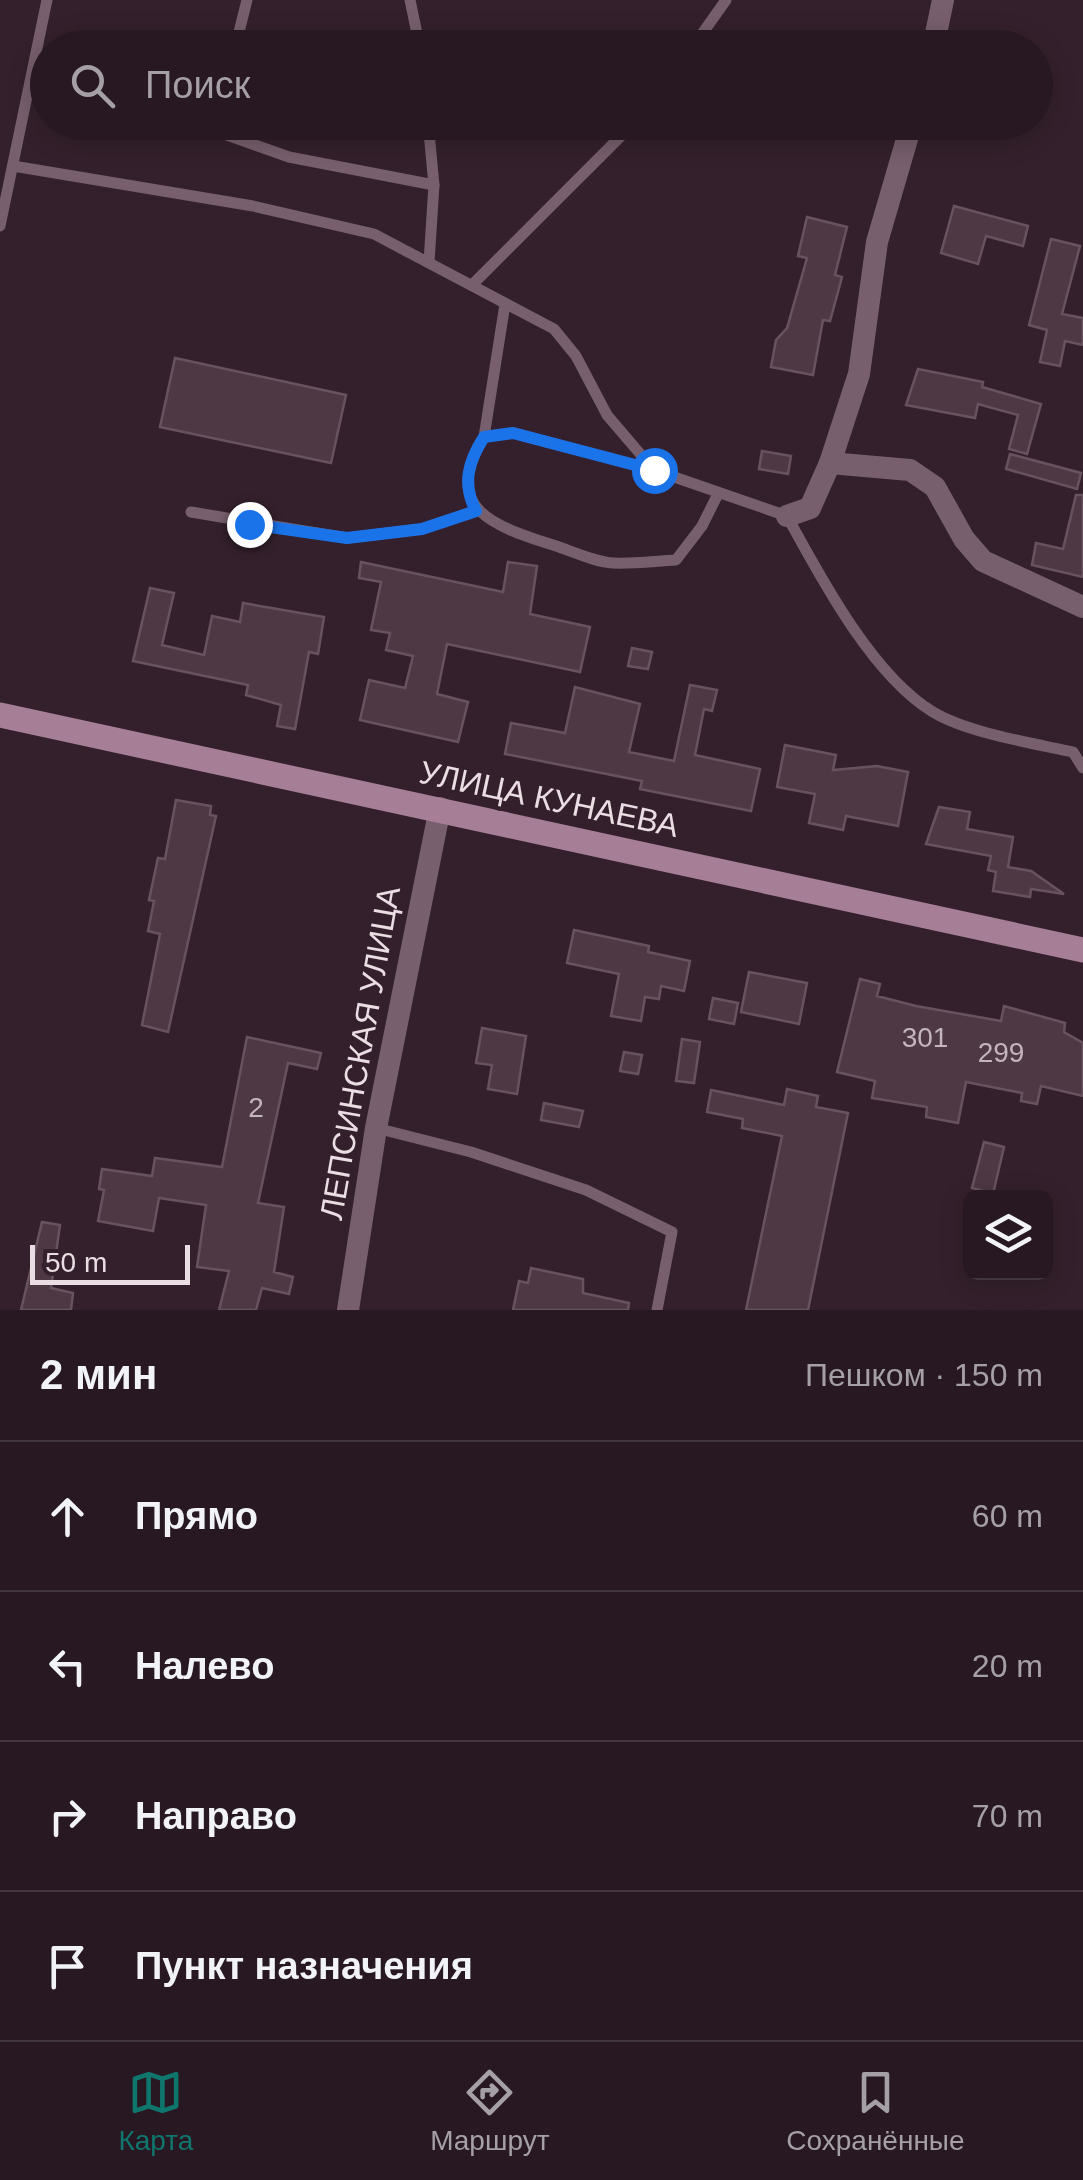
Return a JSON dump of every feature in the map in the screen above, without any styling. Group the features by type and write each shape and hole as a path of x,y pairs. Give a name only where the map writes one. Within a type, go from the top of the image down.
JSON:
{"main road":[{"name":"УЛИЦА КУНАЕВА","path":"0,715 1083,950"}],"street":[{"path":"937,30 943,0"},
{"path":"787,516 810,508 830,463 858,374 876,242 907,140"},
{"path":"830,463 910,470 935,487 964,539 983,560 1083,607"},
{"name":"ЛЕПСИНСКАЯ УЛИЦА","path":"348,1310 376,1128 440,808"}],"lane":[{"path":"41,30 47,0"},
{"path":"239,30 247,0"},
{"path":"410,0 416,30"},
{"path":"705,30 726,0"},
{"path":"0,226 30,81"},
{"path":"243,140 290,157 434,186"},
{"path":"429,262 434,186 430,140"},
{"path":"472,286 617,140"},
{"path":"12,166 234,203 374,234 554,329 576,356 607,415 654,470"},
{"path":"505,304 484,437 472,456 466,491 476,511 510,532 610,563 676,560 702,526 718,494"},
{"path":"484,437 513,433 654,470 787,516 811,561 898,686 936,714 1073,752 1083,768"},
{"path":"191,512 347,538 422,529 476,511"},
{"path":"376,1128 471,1152 586,1190 672,1232 657,1310"}],"building":[{"path":"954,206 1028,226 1023,246 986,236 978,264 941,253"},
{"path":"807,217 847,227 835,275 842,277 830,321 823,320 813,375 771,367 776,340 787,328 807,258 798,256"},
{"path":"1051,239 1080,246 1062,314 1083,318 1083,345 1065,341 1060,366 1040,362 1047,330 1029,325"},
{"path":"175,358 346,395 331,463 160,427"},
{"path":"918,369 983,382 982,387 1041,404 1027,454 1009,449 1018,415 978,404 975,418 906,405"},
{"path":"762,451 791,456 788,474 759,469"},
{"path":"1010,454 1081,473 1077,489 1006,469"},
{"path":"1076,495 1083,495 1083,577 1032,565 1036,543 1063,549"},
{"path":"361,562 503,592 508,562 537,566 530,614 590,627 580,672 447,644 437,694 468,702 458,742 360,720 369,680 405,688 413,656 386,650 390,633 371,630 381,582 359,578"},
{"path":"150,588 174,593 162,645 204,655 212,616 240,622 243,603 324,617 318,654 309,652 295,729 277,726 281,705 246,695 248,685 133,661"},
{"path":"632,648 652,652 648,669 628,666"},
{"path":"690,685 717,690 712,711 704,709 695,755 760,769 751,811 640,789 642,781 505,754 511,723 565,733 575,687 640,704 629,752 674,761"},
{"path":"785,745 836,755 833,770 877,766 908,772 898,826 846,816 843,830 809,823 815,794 777,787"},
{"path":"176,800 211,806 210,815 216,816 168,1032 142,1025 160,934 148,931 154,901 149,900 158,858 165,859"},
{"path":"939,807 970,812 967,829 1013,837 1008,867 1031,871 1064,894 1031,889 1030,897 993,891 996,872 988,870 991,856 926,844"},
{"path":"574,930 649,946 648,952 690,961 684,991 661,986 659,999 645,997 641,1021 611,1016 619,974 567,963"},
{"path":"749,972 807,983 799,1024 741,1012"},
{"path":"860,979 880,984 877,996 916,1006 1001,1021 1004,1006 1065,1023 1064,1032 1083,1043 1083,1096 1041,1086 1037,1104 1021,1101 1022,1093 966,1082 958,1123 926,1117 927,1107 872,1098 875,1081 837,1072"},
{"path":"713,998 738,1003 734,1024 709,1019"},
{"path":"482,1028 526,1036 517,1094 488,1089 492,1065 476,1063"},
{"path":"247,1037 321,1053 317,1069 288,1063 258,1203 284,1207 274,1272 293,1277 289,1294 262,1288 256,1310 219,1310 229,1271 197,1267 206,1205 159,1198 153,1231 98,1221 104,1190 99,1189 102,1169 152,1176 155,1158 222,1167"},
{"path":"682,1039 700,1042 694,1083 676,1081"},
{"path":"624,1052 642,1055 638,1074 620,1071"},
{"path":"787,1089 818,1096 816,1107 848,1113 808,1310 746,1310 782,1136 742,1128 743,1119 707,1112 711,1090 784,1105"},
{"path":"544,1103 583,1111 579,1127 541,1120"},
{"path":"984,1142 1004,1147 994,1190 972,1188"},
{"path":"42,1222 60,1225 51,1288 73,1293 71,1310 21,1310"},
{"path":"531,1268 583,1279 583,1293 629,1303 628,1310 513,1310 519,1281 528,1283"}],"route":[{"path":"249,524 347,538 422,529 476,511 466,491 472,456 484,437 513,433 576,446 654,470"}]}
